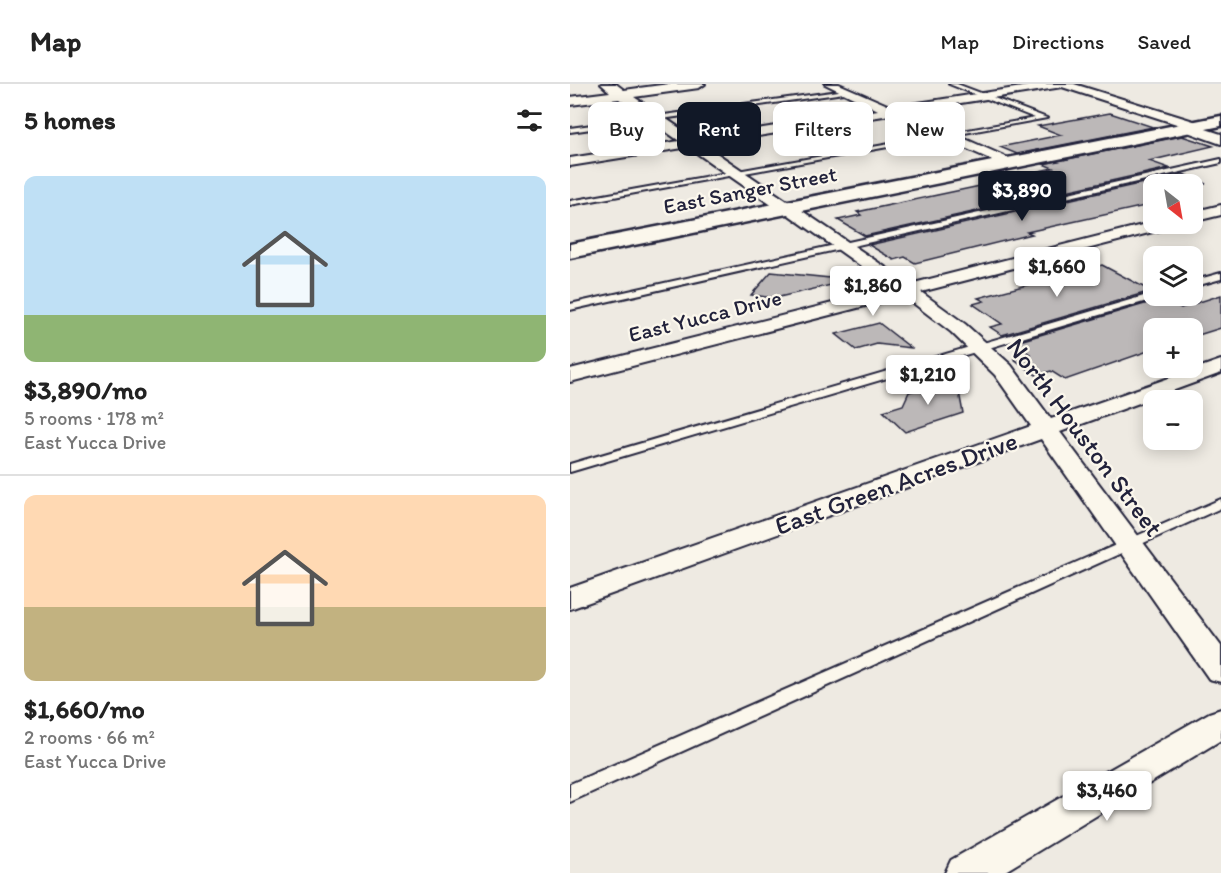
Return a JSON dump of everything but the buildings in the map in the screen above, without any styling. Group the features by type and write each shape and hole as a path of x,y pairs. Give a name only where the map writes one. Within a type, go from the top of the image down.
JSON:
{"main road":[{"name":"East Sanger Street","path":"570,251 1221,121"}],"street":[{"name":"North Houston Street","path":"608,84 634,102"},
{"path":"570,101 699,84"},
{"path":"830,84 885,109"},
{"path":"947,102 1062,84 1192,127 1221,139"},
{"path":"761,131 885,112"},
{"path":"965,144 1008,163"},
{"path":"570,162 677,145"},
{"name":"North Houston Street","path":"713,156 906,290 980,347 1003,370 1221,670"},
{"path":"1203,214 1221,210"},
{"name":"East Yucca Drive","path":"570,376 1143,230"},
{"name":"East Green Acres Drive","path":"570,599 1221,366"},
{"path":"964,873 1221,723"}],"lane":[{"path":"952,84 1044,118 965,133"},
{"path":"665,116 844,91"},
{"path":"570,130 588,127"},
{"path":"570,203 885,147"},
{"path":"570,307 1221,161"},
{"path":"1203,281 1221,276"},
{"path":"570,468 1143,299"},
{"path":"570,793 1221,503"}]}
